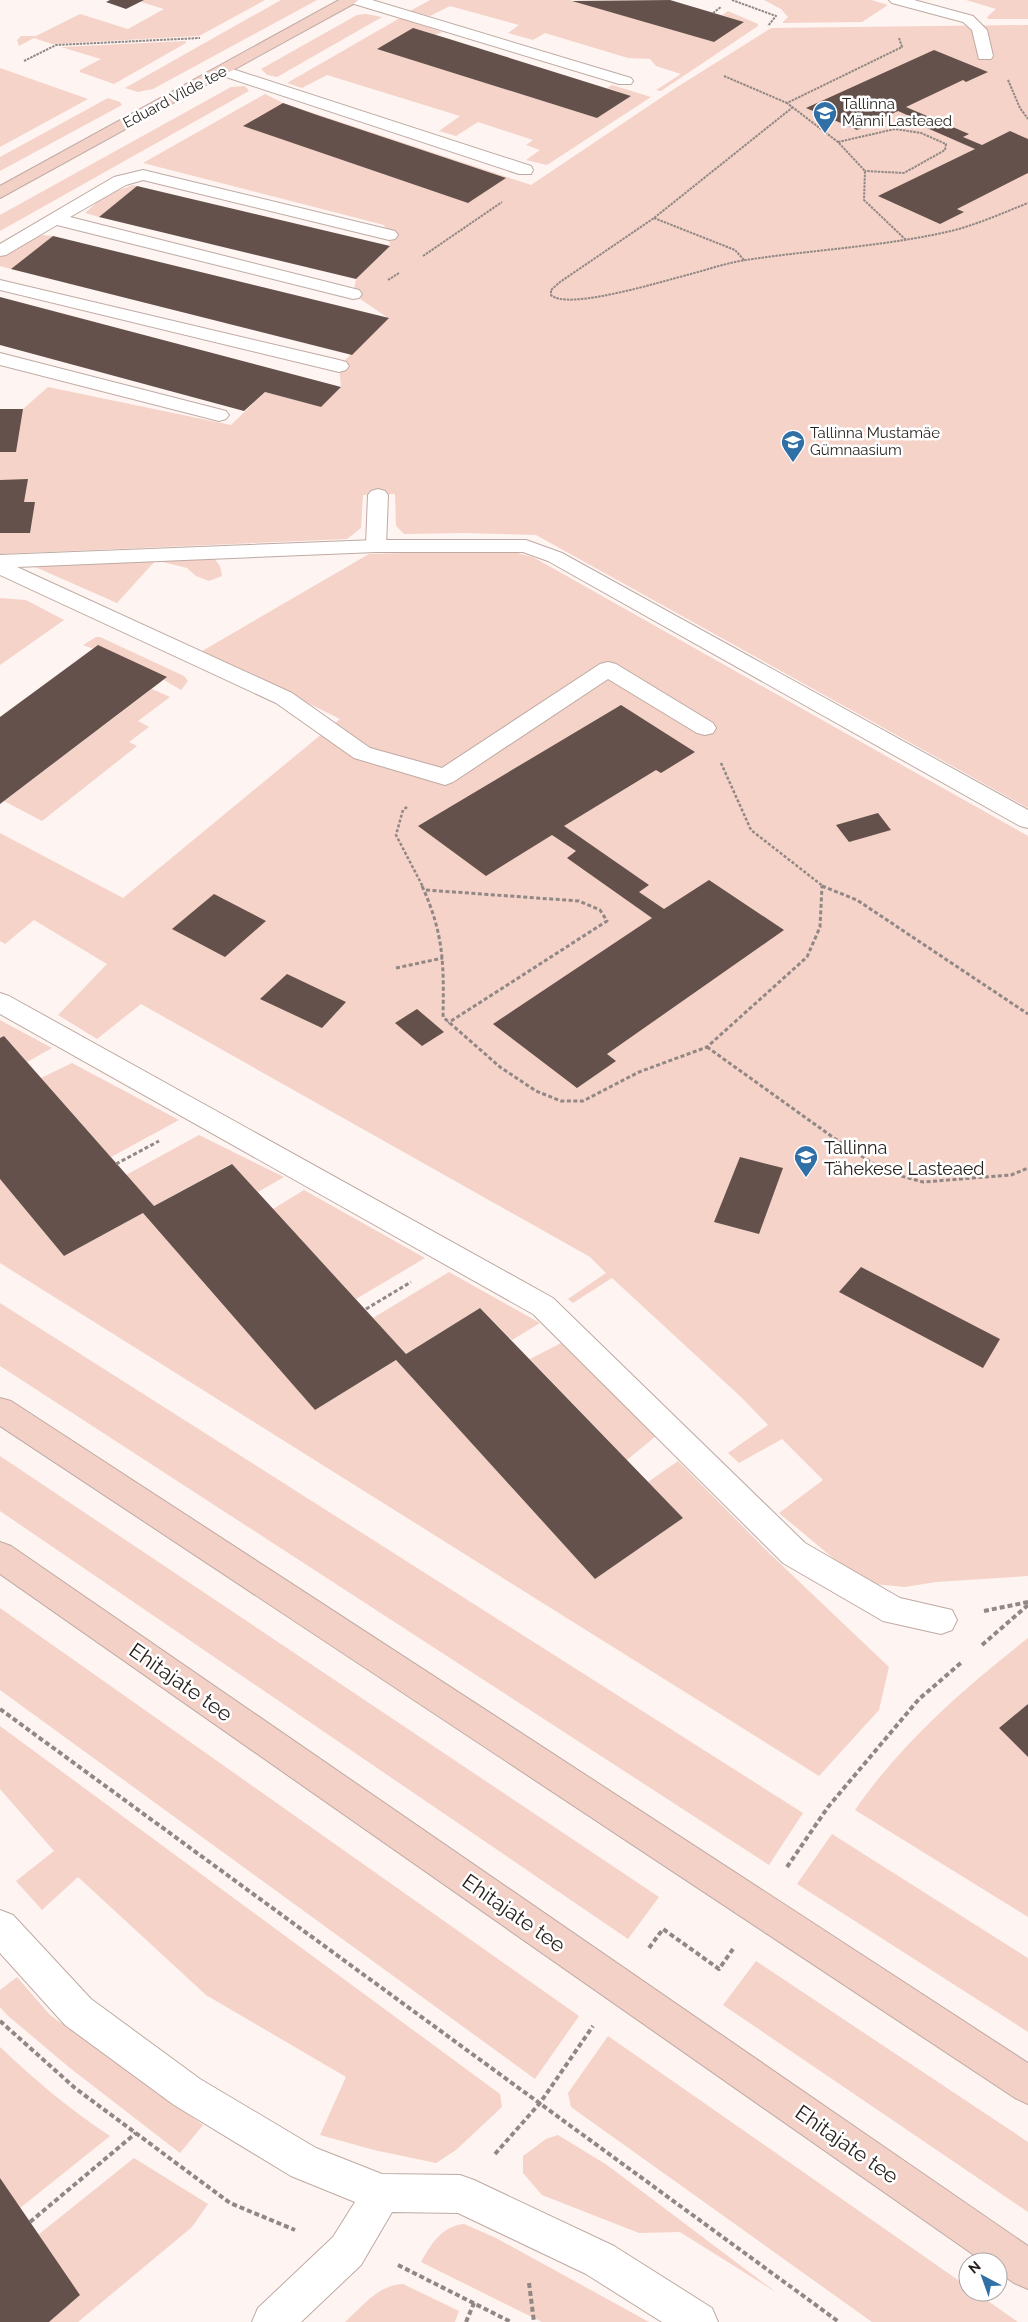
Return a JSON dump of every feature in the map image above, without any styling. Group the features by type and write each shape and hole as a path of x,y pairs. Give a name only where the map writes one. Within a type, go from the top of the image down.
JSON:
{"main road":[{"name":"Eduard Vilde tee","path":"0,193 223,72 350,0"},
{"path":"0,1410 1028,2085"},
{"name":"Ehitajate tee","path":"0,1556 1028,2270"}],"street":[{"path":"356,0 625,81"},
{"path":"897,0 968,19 976,23 981,29 986,56"},
{"path":"223,72 525,170"},
{"path":"0,251 120,181 143,175 389,235"},
{"path":"54,219 353,294"},
{"path":"0,285 338,366"},
{"path":"0,359 219,414"},
{"path":"376,546 378,495"},
{"path":"0,561 376,546 526,546 555,557 1028,820"},
{"path":"0,567 284,698 362,753 445,777 608,669 705,728"},
{"path":"0,1002 543,1306 794,1554 894,1611 941,1620"},
{"path":"0,1927 78,2012 187,2092 304,2163 382,2193 460,2194 600,2260 698,2322"},
{"path":"272,2322 347,2251 382,2193"}],"path":[{"path":"732,0 776,16 768,26"},
{"path":"713,12 721,7"},
{"path":"787,103 902,47 896,30"},
{"path":"24,61 56,45 205,38"},
{"path":"986,56 1004,73 1020,108 1028,119"},
{"path":"724,76 793,106 838,142 865,171 904,173 945,150 946,144 921,133 895,129 838,142"},
{"path":"793,106 654,218 560,282 551,290 551,295 555,299 563,301 600,297 744,260 906,240 944,233 980,222 1028,203"},
{"path":"865,171 864,200 906,240"},
{"path":"422,257 502,202"},
{"path":"654,218 735,250 744,260"},
{"path":"353,294 367,295 406,268"},
{"path":"705,728 751,830 822,886 857,900 1028,1014"},
{"path":"445,777 403,810 396,835 426,890 438,929 443,958 443,1018 500,1067 536,1091 561,1100 583,1101 638,1072 707,1047 806,957 820,927 822,886"},
{"path":"426,890 579,901 600,910 607,922 448,1023"},
{"path":"396,968 443,958"},
{"path":"707,1047 834,1138 880,1168 901,1176 923,1182 1011,1175 1028,1168"},
{"path":"116,1164 165,1138"},
{"path":"366,1309 416,1279"},
{"path":"977,1649 1028,1604"},
{"path":"786,1868 828,1807 920,1699 963,1661"},
{"path":"0,1709 839,2322"},
{"path":"648,1950 663,1928 719,1969 737,1943"},
{"path":"0,2020 74,2088 230,2204 347,2251 392,2263 511,2322"},
{"path":"460,2194 540,2103 593,2025"},
{"path":"30,2222 56,2203 136,2134"},
{"path":"466,2322 474,2303"}],"shaded area":[{"path":"144,0 265,0 199,36 52,44 34,38 19,46 17,40 21,36 36,36 80,14 128,29 164,9 141,2"},
{"path":"281,0 317,0 153,89 138,92 125,88"},
{"path":"430,0 570,0 714,42 744,22 722,15 728,11 758,24 758,26 661,91 656,90 681,74 656,66 650,59 628,58 545,33 533,40 508,33 519,25 450,6 430,16 410,11"},
{"path":"764,0 871,0 888,5 862,22 782,23 788,17 781,9"},
{"path":"966,0 1028,0 1028,19 988,19 987,17 996,9"},
{"path":"366,14 382,17 277,77 267,75 261,69 357,15"},
{"path":"400,18 442,32 378,49 597,118 631,96 607,88 612,85 651,97 547,165 526,160 540,150 526,145 533,140 478,122 456,136 439,131 460,116 327,75 302,88 287,83"},
{"path":"1028,25 1028,808 536,535 404,534 396,526 395,494 363,495 361,528 347,539 0,554 0,409 23,409 48,387 231,425 265,392 321,407 341,387 339,366 388,318 353,294 356,279 390,246 389,235 384,225 143,163 265,94 283,103 531,185 674,89 771,28"},
{"path":"186,41 186,43 114,84 80,72 80,70 101,59 61,47"},
{"path":"0,68 88,99 0,147"},
{"path":"245,86 249,91 0,231 0,215 231,87"},
{"path":"108,98 120,102 122,105 0,171 0,157"},
{"path":"133,185 137,186 99,217 85,213 104,196"},
{"path":"42,235 53,236 11,269 0,266 0,254"},
{"name":"Tallinna Tähekese Lasteaed","path":"505,550 533,557 1028,836 1028,1576 936,1582 905,1587 863,1583 779,1513 823,1480 782,1439 739,1463 728,1453 768,1425 741,1397 612,1278 573,1303 568,1299 606,1273 590,1257 141,1004 97,1039 58,1015 107,964 34,920 5,944 0,941 0,833 123,898 340,719 202,651 369,554"},
{"path":"214,558 220,566 222,576 209,581 196,576 187,568 159,561"},
{"path":"155,561 117,603 33,566"},
{"path":"0,598 26,600 64,620 0,665"},
{"path":"96,637 100,637 184,676 188,681 181,690 164,680 167,677 83,645"},
{"path":"152,689 170,697 138,721 149,727 129,742 137,746 42,821 4,801"},
{"path":"0,1020 52,1048 27,1062 4,1036 0,1038"},
{"path":"72,1063 179,1120 111,1157 41,1078"},
{"path":"199,1135 284,1177 258,1192 231,1164 154,1206 126,1175"},
{"path":"0,1179 64,1256 143,1213 315,1410 396,1360 595,1579 683,1518 648,1482 678,1461 769,1553 889,1667 879,1710 819,1776 0,1263"},
{"path":"304,1190 425,1258 356,1299 273,1209"},
{"path":"449,1272 540,1323 512,1340 480,1308 406,1354 373,1318"},
{"path":"0,1303 803,1813 769,1865 0,1366"},
{"path":"561,1343 657,1435 627,1460 530,1359"},
{"path":"0,1456 659,1897 628,1939 0,1511"},
{"path":"0,1608 579,2016 535,2079 0,1690"},
{"path":"1028,1638 1028,1704 999,1728 1028,1757 1028,1917 855,1810 873,1785 913,1739 957,1697"},
{"path":"0,1726 500,2094 502,2107 456,2150 436,2163 374,2150 320,2135 346,2077 206,1995 78,1877 42,1910 16,1881 54,1851 0,1789"},
{"path":"832,1834 1028,1958 1028,2032 797,1884"},
{"path":"756,1961 1028,2142 1028,2212 723,2005"},
{"path":"17,1977 50,2015 203,2125 180,2153 70,2068 7,2015 0,2007 0,1990"},
{"path":"608,2036 958,2280 958,2302 989,2302 1018,2322 872,2322 571,2107 568,2093"},
{"path":"0,2047 53,2094 110,2136 20,2208 0,2178"},
{"path":"558,2135 607,2165 777,2293 680,2232 639,2233 542,2195 523,2173 523,2156 546,2139"},
{"path":"134,2158 208,2204 192,2227 78,2322 49,2322 80,2295 38,2235"},
{"path":"464,2224 496,2238 649,2322 542,2322 421,2262 433,2243 443,2232 456,2225"},
{"path":"403,2284 459,2311 455,2322 345,2322 378,2292 394,2285"}],"building":[{"path":"110,0 144,0 126,9 106,2"},
{"path":"670,0 744,22 714,42 572,1"},
{"path":"413,28 631,96 597,118 377,49"},
{"path":"934,50 988,72 966,82 963,80 906,107 969,134 963,137 982,145 1010,131 1028,139 1028,173 957,209 964,212 940,224 878,196 975,149 911,121 916,119 898,111 857,130 806,108"},
{"path":"283,103 506,178 468,203 243,126"},
{"path":"137,186 390,246 356,279 99,217"},
{"path":"53,236 389,318 352,355 11,269"},
{"path":"0,297 341,387 321,407 265,392 244,411 0,345"},
{"path":"0,409 23,409 16,452 0,452"},
{"path":"28,479 24,502 35,502 30,533 0,533 0,480"},
{"path":"98,645 167,677 0,804 0,717"},
{"path":"621,705 695,752 661,773 656,770 564,826 649,885 639,892 664,909 709,880 784,930 607,1054 616,1061 577,1088 493,1024 652,918 567,858 576,851 552,835 486,876 418,826"},
{"path":"878,813 891,830 849,842 836,825"},
{"path":"214,894 266,921 225,957 172,929"},
{"path":"287,974 346,1002 322,1028 260,999"},
{"path":"417,1009 444,1032 422,1046 395,1023"},
{"path":"4,1036 154,1206 232,1164 406,1354 480,1308 683,1518 595,1579 396,1360 315,1410 143,1213 64,1256 0,1179 0,1038"},
{"path":"740,1157 783,1168 759,1234 714,1222"},
{"path":"861,1267 1000,1339 983,1368 839,1292"},
{"path":"1028,1704 1028,1757 999,1728"},
{"path":"0,2178 80,2295 49,2322 0,2322"}],"place":[{"name":"Tallinna Männi Lasteaed","path":"825,134"},
{"name":"Tallinna Mustamäe Gümnaasium","path":"793,463"},
{"name":"Tallinna Tähekese Lasteaed","path":"806,1178"}]}
